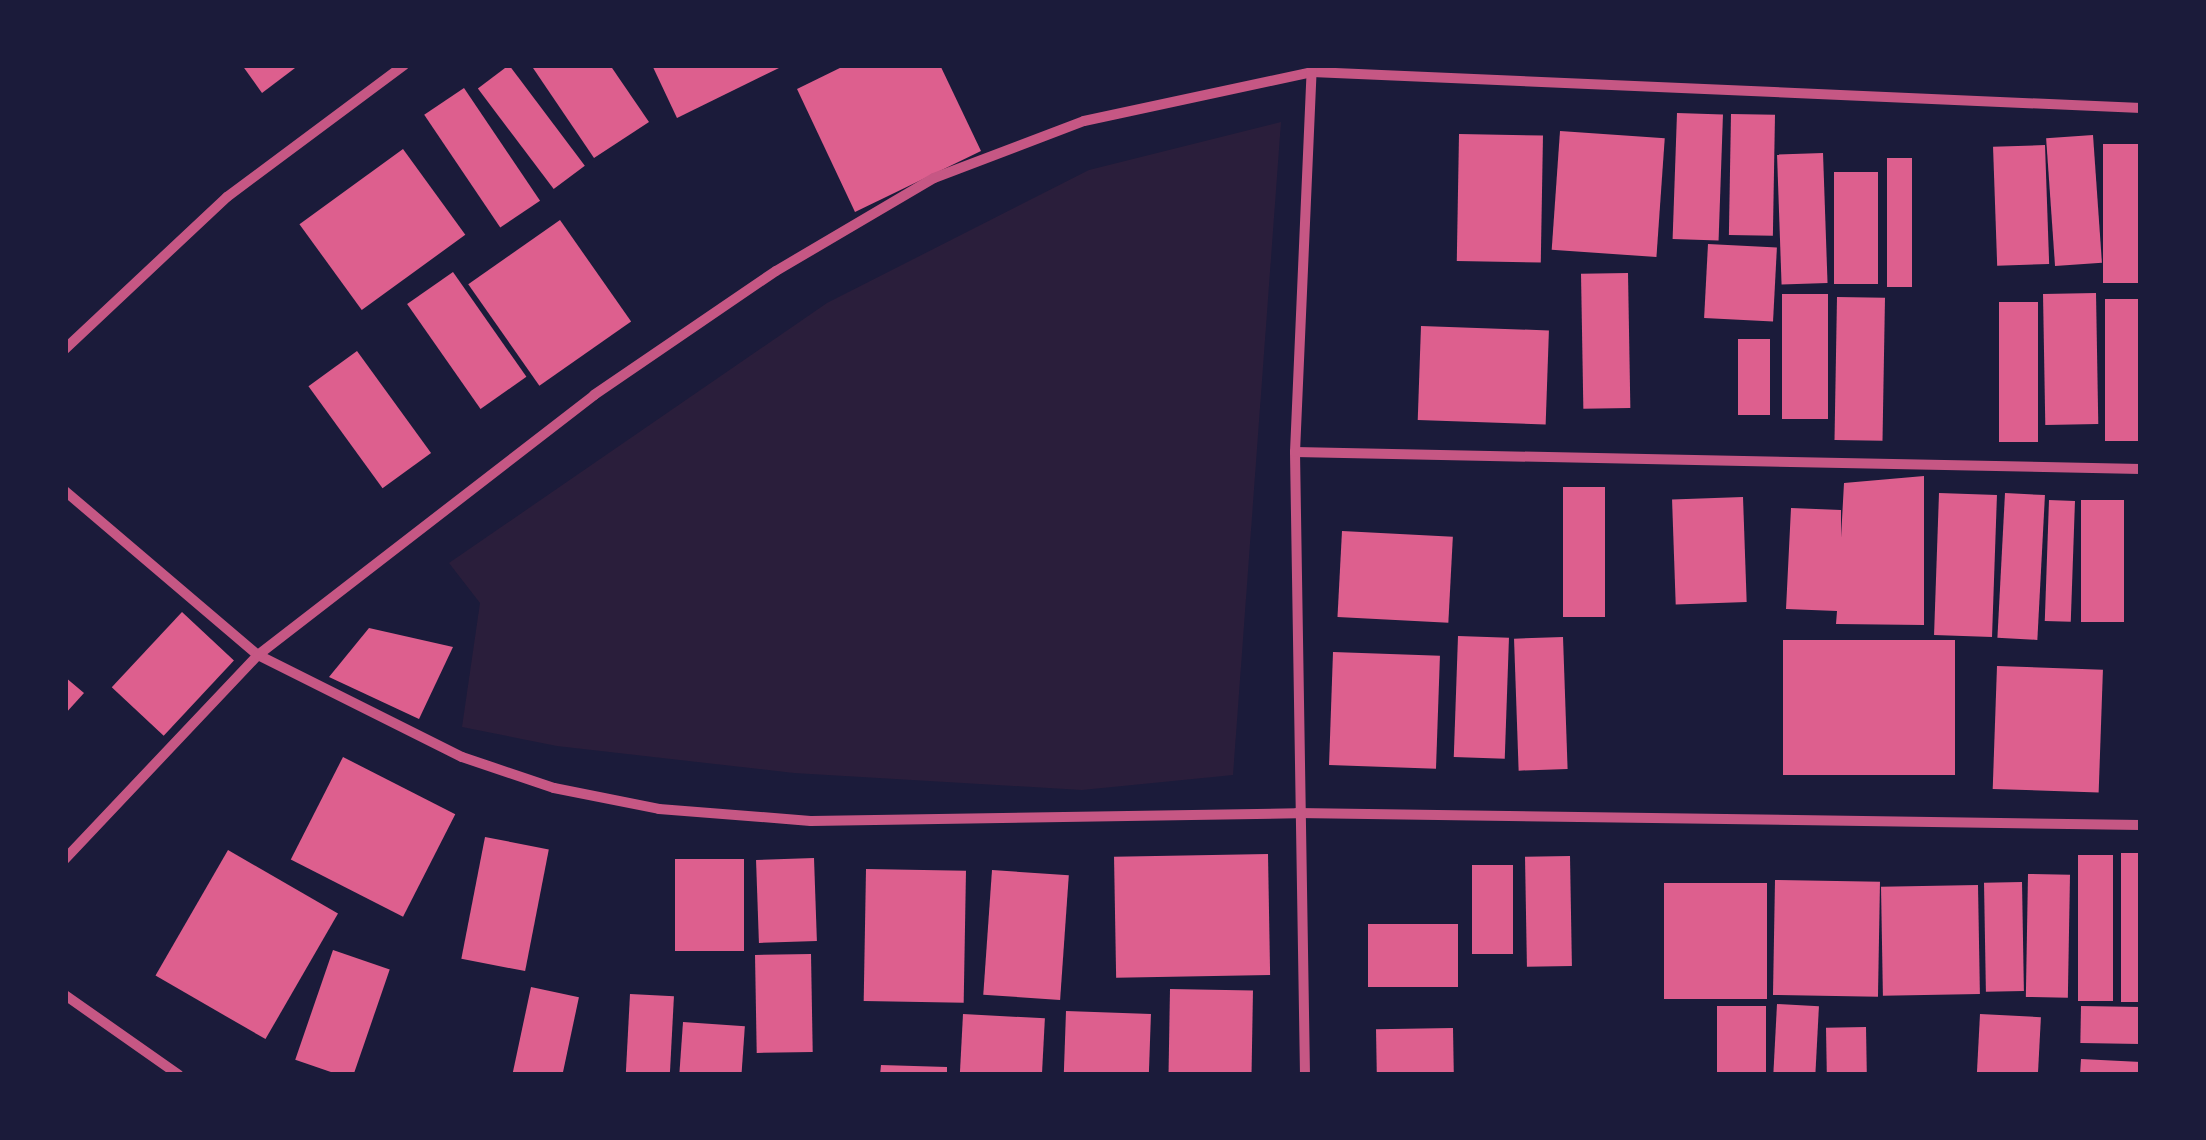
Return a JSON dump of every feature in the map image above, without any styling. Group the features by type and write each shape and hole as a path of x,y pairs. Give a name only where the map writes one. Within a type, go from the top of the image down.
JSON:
{"street":[{"path":"65,349 227,196 404,65"},
{"path":"1305,1075 1296,812 1295,452 1312,68"},
{"path":"65,860 258,656 594,394 776,271 934,178 1084,121 1312,68 2141,108"},
{"path":"1295,452 2141,469"},
{"path":"65,492 258,656 462,757 554,788 659,809 811,821 1296,812 2141,824"},
{"path":"65,995 180,1075"}],"shaded area":[{"path":"1281,122 1233,775 1082,790 794,773 557,746 462,727 480,603 449,563 827,303 1089,170"}],"building":[{"path":"242,65 299,65 262,93"},
{"path":"509,65 585,166 554,189 478,88"},
{"path":"531,65 610,65 649,122 594,158"},
{"path":"652,65 778,65 779,68 677,118"},
{"path":"846,65 940,65 981,151 855,212 797,89"},
{"path":"464,88 540,201 500,228 424,115"},
{"path":"1677,113 1723,115 1719,241 1673,239"},
{"path":"1731,114 1775,115 1773,236 1729,235"},
{"path":"1560,131 1665,138 1656,257 1552,250"},
{"path":"1459,134 1543,135 1541,262 1457,261"},
{"path":"2093,135 2102,263 2055,266 2046,138"},
{"path":"2103,144 2141,144 2141,283 2103,283"},
{"path":"2045,145 2049,264 1997,266 1993,147"},
{"path":"403,149 465,235 362,310 299,224"},
{"path":"1823,153 1828,283 1782,285 1777,155"},
{"path":"1887,158 1912,158 1912,287 1887,287"},
{"path":"1834,172 1878,172 1878,284 1834,284"},
{"path":"560,220 631,322 539,386 468,284"},
{"path":"1708,244 1777,248 1773,322 1704,318"},
{"path":"453,272 526,377 481,409 407,304"},
{"path":"1628,273 1630,408 1583,409 1581,274"},
{"path":"2096,293 2098,424 2045,425 2043,294"},
{"path":"1782,294 1828,294 1828,419 1782,419"},
{"path":"1837,297 1885,298 1882,441 1835,440"},
{"path":"2105,299 2141,299 2141,441 2105,441"},
{"path":"1999,302 2038,302 2038,442 1999,442"},
{"path":"1421,326 1549,330 1546,424 1418,420"},
{"path":"1738,339 1770,339 1770,415 1738,415"},
{"path":"357,351 431,453 383,488 308,386"},
{"path":"1924,476 1924,625 1836,624 1837,611 1786,609 1791,508 1841,510 1841,538 1844,483"},
{"path":"1563,487 1605,487 1605,617 1563,617"},
{"path":"1939,493 1997,495 1992,637 1934,635"},
{"path":"2005,493 2045,495 2037,640 1997,638"},
{"path":"1743,497 1747,602 1676,604 1672,499"},
{"path":"2049,500 2075,501 2071,622 2045,621"},
{"path":"2081,500 2124,500 2124,622 2081,622"},
{"path":"1342,531 1453,537 1448,623 1337,617"},
{"path":"182,612 234,660 164,736 112,687"},
{"path":"369,628 453,647 419,719 329,677"},
{"path":"1458,636 1509,638 1505,759 1454,757"},
{"path":"1563,637 1568,769 1519,771 1514,639"},
{"path":"1783,640 1955,640 1955,775 1783,775"},
{"path":"1333,652 1440,656 1436,769 1329,765"},
{"path":"1997,666 2103,670 2099,793 1993,789"},
{"path":"65,677 84,693 65,714"},
{"path":"343,757 455,814 403,917 291,859"},
{"path":"485,837 549,849 525,971 461,959"},
{"path":"228,850 338,914 265,1039 156,976"},
{"path":"2121,853 2141,853 2141,1002 2121,1002"},
{"path":"1268,854 1270,975 1116,978 1114,857"},
{"path":"2078,855 2113,855 2113,1001 2078,1001"},
{"path":"1570,856 1572,966 1527,967 1525,857"},
{"path":"814,858 817,941 759,943 756,860"},
{"path":"675,859 744,859 744,951 675,951"},
{"path":"1472,865 1513,865 1513,954 1472,954"},
{"path":"866,869 966,871 964,1003 864,1001"},
{"path":"992,870 1069,875 1060,1000 983,995"},
{"path":"2028,874 2070,875 2068,998 2026,997"},
{"path":"1775,880 1880,882 1878,997 1773,995"},
{"path":"2022,882 2024,991 1986,992 1984,883"},
{"path":"1664,883 1767,883 1767,999 1664,999"},
{"path":"1978,885 1980,994 1883,996 1881,887"},
{"path":"1368,924 1458,924 1458,987 1368,987"},
{"path":"333,950 390,970 353,1075 340,1075 295,1060"},
{"path":"811,954 813,1052 757,1053 755,955"},
{"path":"531,987 579,997 562,1075 512,1075"},
{"path":"1170,989 1253,990 1252,1075 1168,1075"},
{"path":"630,994 674,996 670,1075 626,1075"},
{"path":"1777,1004 1819,1006 1815,1075 1773,1075"},
{"path":"1717,1006 1766,1006 1766,1075 1717,1075"},
{"path":"2081,1006 2141,1007 2140,1044 2080,1043"},
{"path":"1066,1011 1151,1014 1149,1075 1064,1075"},
{"path":"963,1014 1045,1018 1042,1075 960,1075"},
{"path":"1980,1014 2041,1017 2038,1075 1977,1075"},
{"path":"683,1022 745,1026 741,1075 679,1075"},
{"path":"1866,1027 1867,1075 1827,1075 1826,1028"},
{"path":"1453,1028 1454,1075 1377,1075 1376,1029"},
{"path":"2081,1059 2141,1062 2141,1075 2080,1075"},
{"path":"881,1065 947,1067 947,1075 880,1075"}]}
